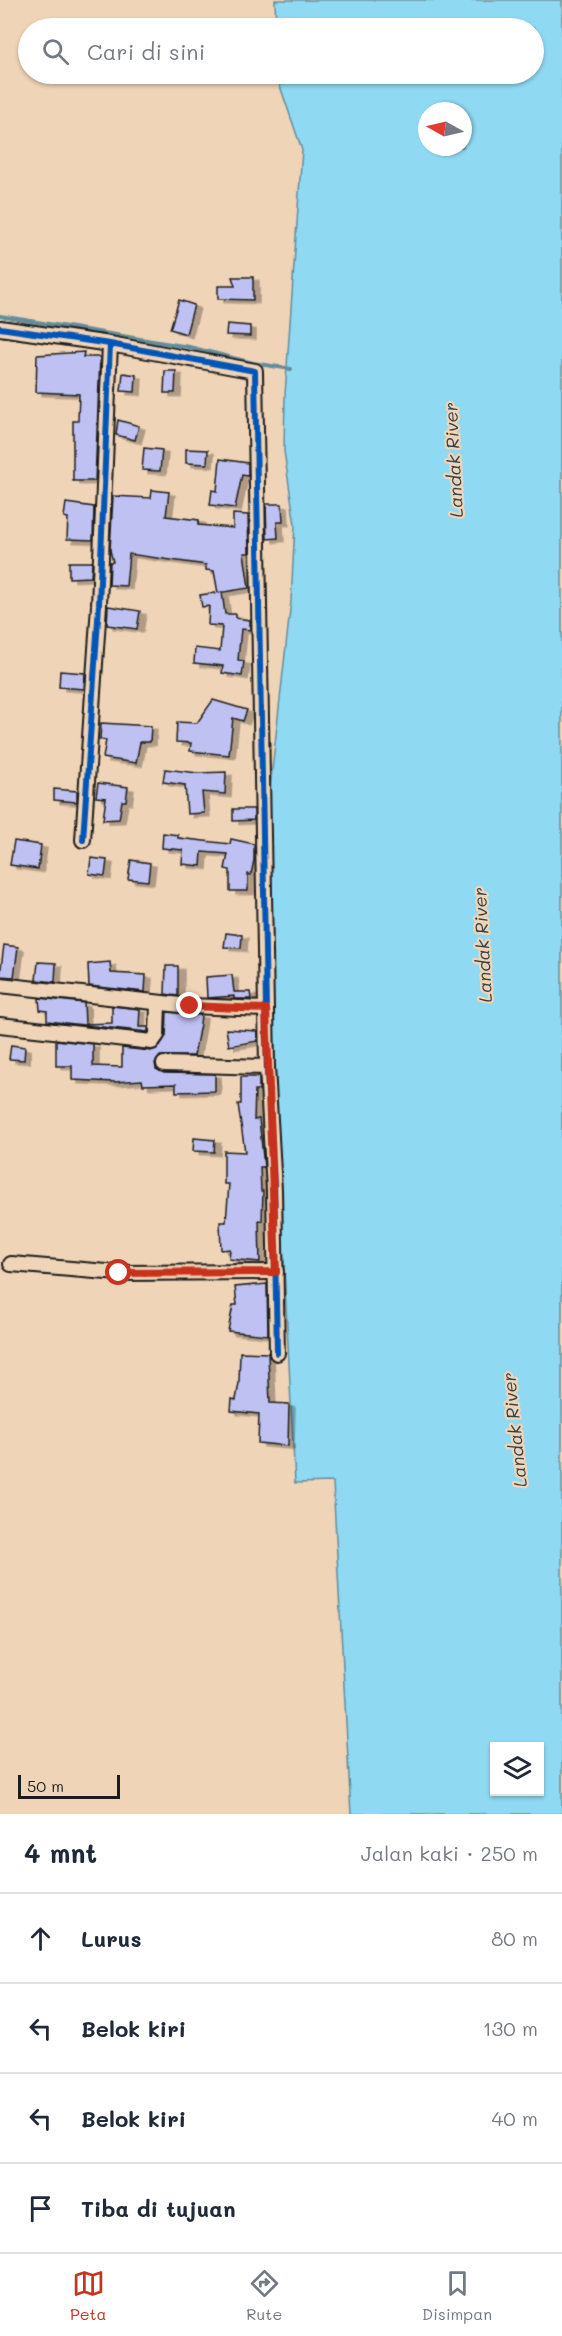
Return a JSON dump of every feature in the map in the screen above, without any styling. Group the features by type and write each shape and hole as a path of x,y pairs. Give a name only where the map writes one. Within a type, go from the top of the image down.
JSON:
{"street":[{"path":"0,328 110,344 255,371 267,1067 274,1190 277,1353"},
{"path":"83,840 99,605 110,344"},
{"path":"0,985 158,1003 266,1009"},
{"path":"0,1025 152,1042 157,1035 158,1003"},
{"path":"164,1064 267,1067"},
{"path":"10,1264 119,1273 276,1272"}],"water":[{"name":"Landak River","path":"275,0 562,0 562,1814 351,1814 333,1482 295,1483 278,1147 267,815 291,601 295,525 284,451 285,395 302,150 279,84 544,84 544,18 276,18"}],"building":[{"path":"232,277 253,277 253,300 218,299 218,286 235,286"},
{"path":"179,300 194,305 186,334 170,329"},
{"path":"227,324 250,326 250,336 226,335"},
{"path":"84,352 83,357 100,357 95,481 73,481 73,421 78,421 79,394 36,392 37,355"},
{"path":"165,371 176,371 175,393 164,393"},
{"path":"123,373 136,375 135,392 121,391"},
{"path":"118,420 139,426 135,440 116,435"},
{"path":"144,448 162,450 160,471 142,470"},
{"path":"186,449 208,450 207,464 186,463"},
{"path":"220,459 248,463 248,476 242,475 235,508 210,505 212,490 217,491"},
{"path":"152,490 169,492 166,516 199,520 198,525 233,528 233,514 248,515 249,553 244,553 249,588 218,593 214,571 206,570 206,565 129,554 126,586 109,585 110,562 113,562 110,550 113,496 151,498"},
{"path":"66,503 94,507 93,540 67,539 68,518 64,517"},
{"path":"266,504 282,504 283,522 277,522 278,538 267,539"},
{"path":"69,562 92,562 91,577 69,578"},
{"path":"222,592 225,614 236,614 236,618 250,620 250,630 241,629 238,660 244,661 242,676 222,673 223,666 194,663 195,648 220,651 222,626 208,625 209,606 202,607 200,595"},
{"path":"108,606 140,611 137,629 107,625"},
{"path":"60,671 85,673 84,689 59,687"},
{"path":"213,700 247,710 243,721 233,718 229,755 190,751 191,743 176,742 177,722 197,723"},
{"path":"101,723 151,726 150,742 140,742 136,763 103,758 106,740 100,739"},
{"path":"165,769 198,773 226,772 225,794 202,792 204,813 187,814 185,785 163,782"},
{"path":"98,783 128,787 126,801 122,801 119,819 103,820 106,798 96,797"},
{"path":"54,789 77,791 77,802 54,800"},
{"path":"233,809 254,809 254,820 233,821"},
{"path":"163,833 178,835 178,838 230,844 231,839 254,844 251,875 248,874 248,891 230,891 230,870 225,869 228,854 202,852 201,866 182,864 183,850 162,848"},
{"path":"14,841 41,845 38,869 10,865"},
{"path":"91,858 107,860 105,876 89,874"},
{"path":"131,860 150,863 148,881 128,879"},
{"path":"226,933 242,935 241,948 224,947"},
{"path":"4,945 18,947 14,977 0,976"},
{"path":"38,962 56,963 55,982 36,980"},
{"path":"110,962 111,973 146,975 145,992 89,986 88,964"},
{"path":"166,966 178,966 178,996 165,994"},
{"path":"232,975 234,992 250,992 251,999 234,999 234,996 207,998 206,977"},
{"path":"39,998 84,1003 85,1024 112,1023 112,1006 140,1009 139,1027 148,1027 148,1032 47,1021 47,1011 40,1010"},
{"path":"167,1012 201,1015 194,1056 160,1056 155,1063 156,1069 164,1073 215,1074 215,1091 176,1092 176,1084 143,1085 142,1080 115,1082 72,1080 72,1066 56,1066 56,1040 93,1044 93,1066 122,1067 122,1048 151,1051 159,1047 166,1036"},
{"path":"226,1029 257,1031 258,1041 229,1046"},
{"path":"11,1045 25,1047 24,1060 9,1059"},
{"path":"241,1077 259,1077 259,1090 255,1090 254,1120 259,1119 264,1167 260,1167 261,1191 263,1191 262,1221 259,1220 260,1262 229,1259 230,1249 221,1250 220,1222 226,1222 229,1184 224,1184 224,1151 245,1152 238,1104 241,1104"},
{"path":"194,1138 215,1140 214,1152 193,1151"},
{"path":"267,1284 268,1335 228,1331 233,1305 237,1305 235,1287"},
{"path":"240,1352 268,1353 270,1403 289,1404 288,1446 258,1443 259,1414 231,1411 232,1399 236,1400 239,1383"}],"waterway":[{"path":"0,316 189,347 253,363 291,369"}],"cycle path":[{"path":"0,328 110,344 255,371 267,1067 274,1190 277,1353"},
{"path":"83,840 99,605 110,344"}],"route":[{"path":"119,1273 276,1272 266,1009 190,1006"}]}
